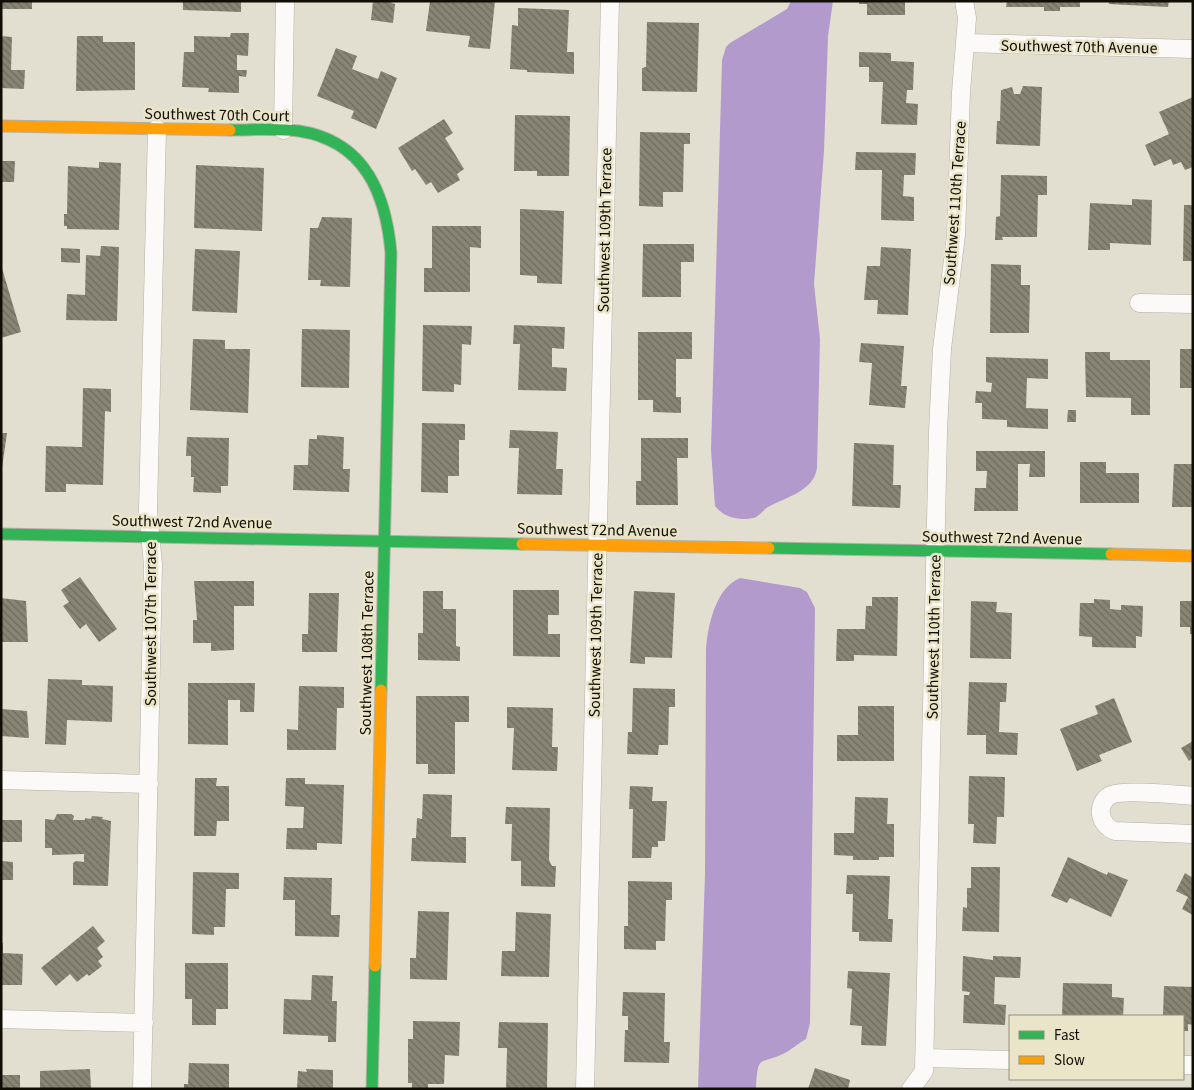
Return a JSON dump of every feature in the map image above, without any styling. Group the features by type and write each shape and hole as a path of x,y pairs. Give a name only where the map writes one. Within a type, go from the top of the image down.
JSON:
{"street":[{"path":"283,130 285,1"},
{"name":"Southwest 109th Terrace","path":"585,1089 610,1"},
{"name":"Southwest 110th Terrace","path":"911,1089 924,1072 940,390 956,235 960,92 967,18 964,1"},
{"name":"Southwest 70th Avenue","path":"966,43 1193,49"},
{"name":"Southwest 70th Court","path":"1,126 283,130 316,135 332,141 364,165 376,181 389,217"},
{"name":"Southwest 107th Terrace","path":"142,1089 153,565 148,510 157,129"},
{"name":"Southwest 108th Terrace","path":"372,1089 391,253 389,217"},
{"path":"1139,302 1193,304"},
{"name":"Southwest 72nd Avenue","path":"1,534 1193,556"},
{"path":"1,780 149,784"},
{"path":"1193,796 1111,795 1105,801 1101,810 1101,820 1106,828 1115,831 1193,834"},
{"path":"1,1020 144,1023"},
{"path":"924,1058 1009,1060"}],"shaded area":[{"path":"791,1 833,1 828,36 824,151 814,284 820,339 817,468 815,476 805,488 768,507 755,517 748,519 737,518 722,513 715,506 711,450 722,60 726,47 730,43 787,9"},
{"path":"740,578 800,588 807,592 815,608 810,1023 806,1039 785,1053 765,1060 759,1065 756,1089 698,1089 705,873 706,649 711,618 719,598 732,583"}],"building":[{"path":"1,1 32,1 32,9 1,9"},
{"path":"183,1 241,1 241,12 183,10"},
{"path":"373,1 392,1 391,3 395,4 393,23 371,20"},
{"path":"430,1 495,1 490,49 468,47 470,36 426,31"},
{"path":"859,1 905,1 905,15 867,15 867,4 859,4"},
{"path":"1007,1 1080,1 1080,7 1060,7 1060,11 1044,11 1044,7 1006,7"},
{"path":"1109,1 1169,1 1168,7 1109,4"},
{"path":"518,8 569,10 567,52 574,52 574,74 527,72 527,70 510,69 512,25 518,26"},
{"path":"647,22 699,23 697,92 642,91 642,68 646,67"},
{"path":"231,33 249,33 248,56 237,55 237,70 247,70 246,77 239,76 239,93 208,92 209,88 182,87 184,52 194,52 194,36 230,37"},
{"path":"1,36 12,37 11,70 25,70 24,89 1,88"},
{"path":"77,36 103,36 103,42 135,42 135,90 76,91"},
{"path":"336,48 357,56 352,69 378,79 381,71 397,78 376,129 351,118 354,111 317,96"},
{"path":"859,52 891,53 891,61 914,62 913,90 907,90 906,103 918,104 917,125 881,124 883,82 869,82 869,67 859,67"},
{"path":"1023,86 1042,87 1040,146 996,144 997,121 1000,121 1001,90 1012,87 1014,94 1020,94"},
{"path":"1193,97 1193,167 1185,170 1181,162 1173,165 1171,159 1154,166 1145,145 1169,134 1159,112"},
{"path":"515,115 570,116 569,176 537,176 537,171 514,171"},
{"path":"444,119 453,133 445,138 464,169 457,174 460,180 438,193 431,182 426,185 415,169 412,171 398,148"},
{"path":"640,132 690,133 690,144 684,144 683,192 663,192 663,207 639,206"},
{"path":"856,152 916,153 915,175 904,175 903,196 914,197 914,221 881,220 882,170 855,170"},
{"path":"1,161 15,161 14,182 1,182"},
{"path":"99,162 121,163 119,230 67,229 67,226 64,226 64,214 67,214 68,166 99,168"},
{"path":"196,165 264,168 262,231 194,228"},
{"path":"1001,175 1047,176 1047,195 1038,195 1037,237 1002,237 1003,240 995,240 996,217 1000,216"},
{"path":"1132,199 1152,200 1151,245 1110,243 1110,250 1088,250 1090,203 1132,205"},
{"path":"1184,205 1193,205 1193,261 1183,261"},
{"path":"520,209 564,211 562,284 537,283 537,276 520,275"},
{"path":"322,217 352,218 350,287 320,286 321,280 308,280 310,228 318,228"},
{"path":"432,226 481,226 481,248 470,247 470,292 424,292 424,268 432,268"},
{"path":"643,244 694,244 694,262 681,262 681,297 642,297"},
{"path":"101,246 119,247 117,321 66,320 67,294 85,295 86,255 100,256"},
{"path":"881,247 911,249 908,315 877,314 878,300 864,300 867,266 880,266"},
{"path":"61,248 80,249 80,263 61,262"},
{"path":"195,249 240,251 237,313 192,311"},
{"path":"991,264 1021,265 1021,285 1030,285 1029,333 990,333"},
{"path":"1,265 21,332 1,338"},
{"path":"423,325 472,326 471,345 462,344 461,385 454,384 454,392 422,391"},
{"path":"514,325 565,327 564,349 552,348 552,367 567,368 566,391 518,390 520,344 513,344"},
{"path":"302,329 350,330 349,388 301,387"},
{"path":"638,332 692,332 692,359 676,359 676,397 681,397 681,413 653,412 653,400 638,400"},
{"path":"193,339 225,340 225,349 250,349 248,413 190,410"},
{"path":"861,343 904,346 901,386 907,386 905,408 869,405 872,363 859,362"},
{"path":"1180,349 1193,349 1193,388 1180,388"},
{"path":"1085,352 1110,352 1110,360 1150,360 1150,415 1131,415 1131,398 1086,397"},
{"path":"986,357 1048,359 1048,379 1027,378 1026,408 1048,409 1048,429 1007,427 1007,420 982,419 982,403 975,403 976,391 991,392 992,383 986,382"},
{"path":"83,388 111,389 111,412 105,411 103,485 66,484 66,492 45,492 46,446 82,447"},
{"path":"1068,410 1076,410 1076,422 1067,422"},
{"path":"422,423 465,424 465,440 459,440 459,476 448,476 448,493 421,492"},
{"path":"510,430 558,432 556,469 563,469 562,495 517,494 519,448 509,448"},
{"path":"1,433 7,433 2,468 1,468"},
{"path":"317,435 344,437 343,469 350,469 349,492 293,490 294,465 308,465 309,439 317,439"},
{"path":"187,437 229,438 228,486 221,486 221,493 193,492 194,477 191,477 191,456 186,456"},
{"path":"641,438 688,438 688,458 677,458 678,505 636,505 636,481 641,481"},
{"path":"854,443 894,445 893,485 901,485 900,508 852,506"},
{"path":"976,451 1045,451 1045,477 1029,477 1030,464 1018,464 1018,511 974,511 975,488 986,488 987,471 976,471"},
{"path":"1080,462 1106,462 1106,473 1139,473 1139,503 1080,503"},
{"path":"1174,464 1193,464 1193,507 1172,507"},
{"path":"80,577 117,629 99,642 86,624 80,629 63,606 69,602 61,590"},
{"path":"194,581 254,581 254,606 234,606 234,650 211,651 211,643 193,643 193,620 197,620"},
{"path":"513,590 559,590 559,615 548,615 548,634 560,634 560,657 513,656"},
{"path":"423,591 443,591 443,609 456,609 456,646 460,647 460,661 418,660 418,633 423,633"},
{"path":"634,591 675,593 672,658 645,657 645,664 630,663"},
{"path":"309,593 339,593 337,652 302,652 302,634 308,634"},
{"path":"872,597 898,597 897,656 854,655 854,661 836,661 837,629 865,629 866,606 872,606"},
{"path":"1,598 26,601 28,642 1,642"},
{"path":"1094,599 1110,600 1110,609 1121,610 1121,605 1143,606 1142,637 1136,636 1136,648 1092,647 1092,637 1079,636 1080,603 1094,603"},
{"path":"971,601 997,602 996,612 1012,613 1011,659 970,658"},
{"path":"1180,601 1193,601 1193,634 1190,634 1190,627 1180,627"},
{"path":"48,679 82,680 82,685 113,686 112,722 67,720 66,745 45,744"},
{"path":"969,682 1007,683 1006,702 1000,702 999,732 1018,733 1017,755 986,754 986,735 967,735"},
{"path":"188,683 255,683 254,712 240,712 240,700 228,700 228,745 188,744"},
{"path":"299,686 344,687 344,708 337,708 336,750 287,750 287,729 298,730"},
{"path":"633,688 675,689 675,707 669,707 668,745 659,745 658,755 627,754 628,732 632,732"},
{"path":"416,696 469,696 469,722 455,722 455,774 428,774 428,764 416,764"},
{"path":"1114,698 1132,742 1099,755 1102,761 1077,771 1060,729 1098,714 1095,706"},
{"path":"858,706 894,706 894,761 837,761 837,735 858,735"},
{"path":"507,707 553,708 552,747 558,747 557,771 512,770 514,728 507,728"},
{"path":"1,709 27,711 29,738 1,736"},
{"path":"1193,741 1193,758 1189,761 1181,748"},
{"path":"969,776 1005,777 1004,817 997,817 996,844 973,843 974,824 968,824"},
{"path":"195,778 217,778 216,786 229,786 229,821 217,821 216,836 194,836"},
{"path":"286,778 305,778 305,784 344,785 342,844 317,843 317,850 286,849 287,828 303,828 304,807 285,806"},
{"path":"630,786 653,787 652,801 667,801 665,841 658,841 658,847 652,847 651,858 632,858 633,809 629,809"},
{"path":"423,794 452,795 451,837 466,837 466,863 411,861 412,838 416,838 417,818 422,819"},
{"path":"855,797 888,798 887,824 894,824 894,857 879,857 879,860 853,860 853,856 834,855 834,833 854,833"},
{"path":"506,807 550,808 549,860 552,866 556,866 555,887 521,886 521,861 511,861 512,824 505,824"},
{"path":"57,814 71,814 74,816 73,820 91,819 92,816 103,817 102,819 111,821 108,886 73,885 73,863 76,861 84,862 84,854 52,855 52,848 45,848 45,819 54,820"},
{"path":"1,820 22,820 22,842 1,842"},
{"path":"1068,857 1107,875 1108,872 1128,880 1111,917 1070,898 1067,903 1051,896"},
{"path":"1,861 13,862 13,880 1,880"},
{"path":"971,867 1000,867 999,932 962,931 963,907 967,908 967,888 971,888"},
{"path":"193,872 239,873 239,889 226,889 225,927 214,927 214,935 192,934"},
{"path":"1185,873 1193,878 1193,915 1182,909 1188,897 1176,891"},
{"path":"847,875 890,876 888,919 893,919 892,942 859,941 859,932 852,932 853,894 846,894"},
{"path":"284,877 332,878 331,915 340,915 339,937 295,936 295,900 283,900"},
{"path":"628,881 672,882 672,900 666,900 665,941 656,941 656,950 624,949 624,926 628,926"},
{"path":"418,911 449,912 447,980 410,979 410,958 416,958"},
{"path":"516,912 551,914 549,977 501,976 502,951 515,951"},
{"path":"93,926 105,941 97,948 103,957 98,961 102,966 77,982 70,974 56,986 41,968"},
{"path":"1,943 3,943 3,953 23,954 22,985 1,985"},
{"path":"963,956 993,960 993,956 1021,957 1020,978 995,977 994,1004 1006,1005 1005,1025 963,1023 964,995 969,995 970,992 962,991"},
{"path":"185,963 228,963 228,1009 216,1009 216,1025 192,1025 192,999 185,999"},
{"path":"848,971 890,973 886,1046 861,1045 862,1026 850,1025 852,989 847,988"},
{"path":"312,975 333,976 332,1001 337,1001 336,1042 328,1042 328,1036 283,1034 284,999 311,1000"},
{"path":"1063,983 1112,984 1112,997 1124,998 1123,1015 1062,1015"},
{"path":"1164,986 1193,987 1193,1025 1188,1024 1188,1031 1184,1031 1184,1015 1163,1015"},
{"path":"623,992 665,993 664,1042 670,1042 669,1063 624,1062 625,1030 628,1030 628,1016 622,1016"},
{"path":"413,1021 460,1022 459,1056 445,1055 444,1084 428,1084 428,1089 412,1089 412,1083 408,1083 408,1039 413,1039"},
{"path":"499,1022 548,1023 547,1089 506,1089 507,1048 498,1048"},
{"path":"189,1063 229,1064 229,1089 184,1089 184,1084 188,1084"},
{"path":"815,1068 850,1080 848,1089 808,1089"},
{"path":"90,1069 91,1089 40,1089 40,1071"},
{"path":"306,1069 333,1070 333,1089 297,1089 298,1071 307,1072"},
{"path":"1,1075 20,1075 20,1089 1,1089"}],"traffic: fast":[{"path":"230,130 274,129 299,131 322,137 341,146 356,158 368,174 384,210 391,253 381,690"},
{"path":"1,534 522,544"},
{"path":"769,548 1111,554"},
{"path":"372,1089 375,966"}],"traffic: slow":[{"path":"1,126 230,130"},
{"path":"522,544 769,548"},
{"path":"1111,554 1193,556"},
{"path":"375,966 381,690"}]}
